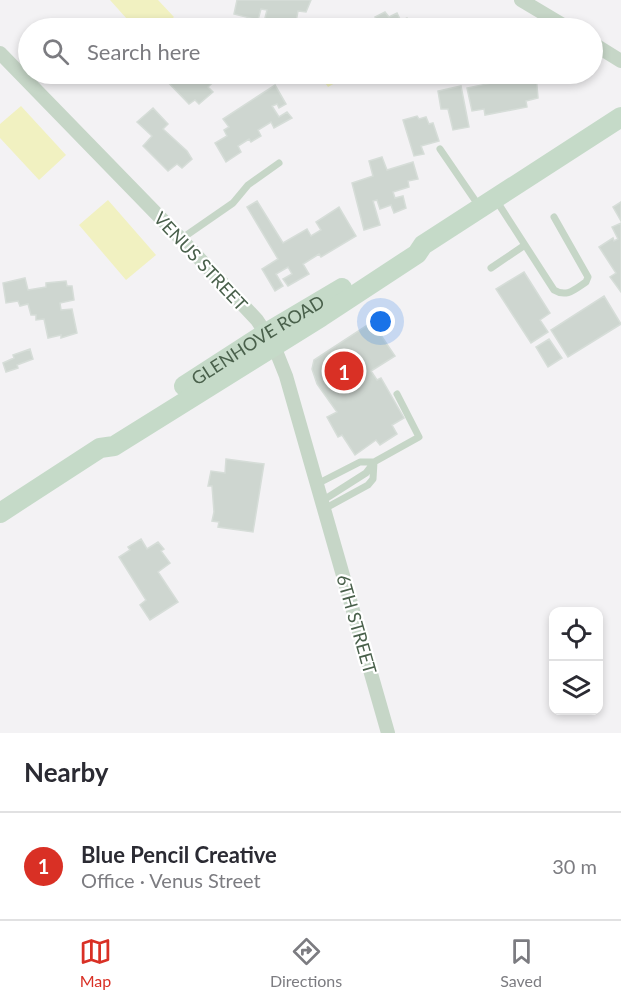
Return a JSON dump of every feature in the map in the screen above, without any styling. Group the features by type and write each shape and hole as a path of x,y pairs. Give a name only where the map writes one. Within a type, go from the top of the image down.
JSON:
{"main road":[{"name":"GLENHOVE ROAD","path":"0,513 100,448 108,436 270,339 409,248 423,245 621,117"}],"street":[{"path":"521,0 551,18"},
{"path":"603,50 621,61"},
{"name":"VENUS STREET","path":"0,53 18,71"},
{"name":"VENUS STREET","path":"30,84 257,320 270,339 286,376 324,509"},
{"name":"6TH STREET","path":"324,509 388,733"}],"lane":[{"path":"440,149 525,245 554,290 560,294 568,294 586,282 588,277 554,217"},
{"path":"181,239 232,202 248,185 279,163"},
{"path":"491,268 525,245"},
{"path":"324,509 366,473 374,462 419,437 397,394"},
{"path":"317,484 360,462 374,462"}],"green space":[{"path":"110,0 158,0 174,17 173,18 126,18"},
{"path":"21,106 66,155 39,180 0,138 0,124"},
{"path":"108,200 156,255 126,280 79,225"}],"building":[{"path":"237,0 311,0 306,12 298,11 297,18 265,18 267,10 261,9 259,18 234,14"},
{"path":"385,12 389,17 397,13 400,18 376,18"},
{"path":"170,84 211,84 208,87 213,92 199,104 195,100 189,104"},
{"path":"487,84 537,84 538,98 526,101 527,107 485,115 484,109 472,111 467,88"},
{"path":"275,85 286,104 279,108 277,104 272,106 279,117 287,112 292,118 274,128 271,122 258,130 261,136 251,142 249,139 238,146 241,152 226,162 215,143 227,136 224,130 229,127 223,119"},
{"path":"461,86 469,127 453,130 448,109 441,109 438,91"},
{"path":"153,108 168,124 163,129 187,151 192,159 182,168 177,164 168,171 143,146 152,136 137,122"},
{"path":"417,116 419,119 426,117 429,124 433,123 439,141 421,146 424,154 414,156 403,120"},
{"path":"382,157 387,170 413,162 418,179 408,181 409,187 393,192 395,198 403,196 406,208 394,213 391,205 380,209 377,200 373,201 380,225 364,230 352,183 373,176 369,161"},
{"path":"257,201 283,243 307,229 311,236 321,230 316,222 339,207 356,236 321,257 319,254 303,264 309,274 288,286 283,279 292,274 288,267 276,274 283,286 275,291 262,269 278,259 247,207"},
{"path":"621,202 621,221 613,207"},
{"path":"621,223 621,292 610,277 616,273 599,247 613,238 614,241 618,239 612,227"},
{"path":"524,272 550,313 540,320 548,332 531,343 496,289"},
{"path":"25,278 28,290 46,287 46,283 66,281 67,286 72,286 74,300 60,303 61,310 72,309 77,333 61,338 61,335 48,338 44,319 36,320 36,315 31,315 28,304 20,306 18,301 6,303 3,283"},
{"path":"604,296 621,324 568,357 551,330"},
{"path":"372,322 395,356 371,371 377,380 381,378 404,418 392,425 397,434 380,445 376,440 355,455 342,435 338,437 327,417 337,412 317,384 312,369 314,360"},
{"path":"549,339 562,358 548,367 536,347"},
{"path":"30,349 33,359 6,372 3,363 14,358 13,355"},
{"path":"226,459 264,464 253,532 218,527 219,522 212,521 214,512 212,486 208,486 211,471 225,473"},
{"path":"141,539 147,549 158,542 164,549 161,551 170,563 158,572 178,602 150,620 140,605 146,600 119,557 130,550 128,547"}],"place":[{"name":"Blue Pencil Creative","path":"344,371"}]}
